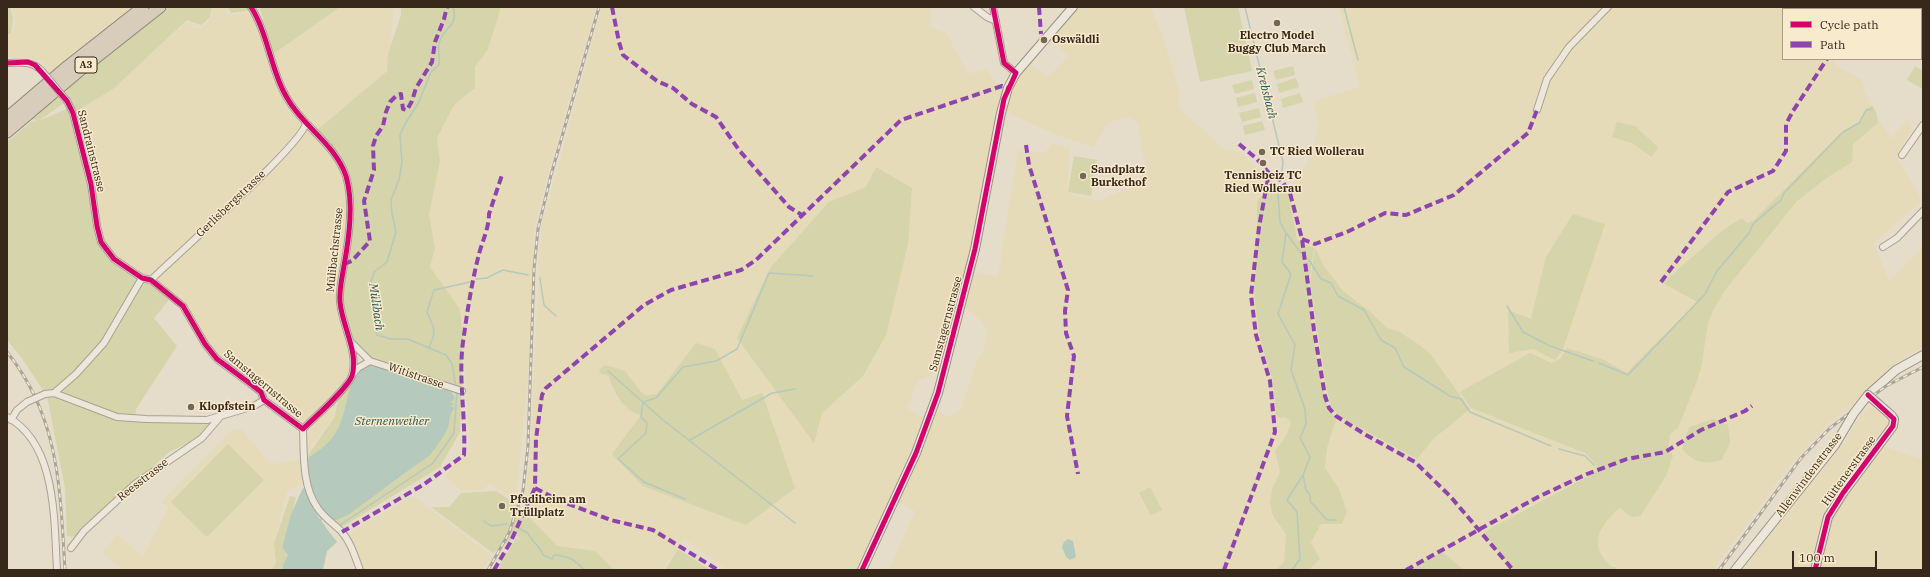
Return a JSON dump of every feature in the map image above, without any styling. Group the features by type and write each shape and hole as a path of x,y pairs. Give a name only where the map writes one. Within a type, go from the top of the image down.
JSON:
{"highway":[{"name":"A3","path":"7,118 79,57 143,7"},
{"name":"A3","path":"7,132 85,66 160,7"}],"street":[{"name":"Mülibachstrasse","path":"252,7 259,21 284,93 292,107 306,124 329,147 342,167 346,178 349,197 349,230 340,301 350,341 352,375"},
{"path":"974,7 987,17 996,21"},
{"path":"993,7 1004,63 1016,74"},
{"name":"Samstagernstrasse","path":"862,570 913,459 938,393 972,262 1004,98 1016,74 1073,7"},
{"path":"1537,110 1547,79 1569,47 1608,7"},
{"name":"Sandrainstrasse","path":"7,63 28,62 36,65 67,101 73,113 91,184 97,226 101,242 114,260 142,278 151,280"},
{"name":"Gerlisbergstrasse","path":"151,280 243,194 304,131 306,124"},
{"path":"1902,155 1923,125"},
{"path":"1883,247 1897,238 1923,211"},
{"path":"54,393 76,374 104,343 142,278"},
{"name":"Samstagernstrasse","path":"151,280 183,306 205,344 217,359 261,392 264,400 302,428 307,483 310,496 323,515 342,532 350,544 360,570"},
{"name":"Witistrasse","path":"350,341 370,361 462,391"},
{"name":"Allenwindenstrasse","path":"1734,570 1835,445 1854,413 1868,395 1890,375 1910,361 1923,355"},
{"path":"302,428 338,395 358,368 370,361"},
{"path":"57,570 51,494 45,469 34,442 26,432 8,418 17,410 27,402 45,394 54,393 117,417 146,420 207,420 254,406 264,400"},
{"name":"Hüttenerstrasse","path":"1815,570 1828,516 1843,493 1893,426 1894,419 1891,415 1868,395"},
{"name":"Reesstrasse","path":"71,548 84,531 135,484 202,438 220,417"}],"shaded area":[{"path":"12,7 134,7 50,73 40,60 22,57 7,57 7,34 13,34 16,20"},
{"path":"213,7 224,7 227,15 251,13 290,109 333,155 339,164 347,186 348,226 340,281 351,368 348,378 342,388 315,414 301,422 254,380 239,369 235,372 214,355 176,298 127,269 101,242 75,112 113,89 187,21 199,26 190,26 206,40 193,28 202,27 211,18"},
{"path":"340,7 394,7 387,71 316,131 300,114 285,90 272,55"},
{"path":"501,7 596,7 542,195 534,233 529,366 516,502 489,483 484,490 461,490 445,476 470,451 463,342 460,309 430,267 435,248 429,215 440,161 437,138 454,105 475,88 475,67 488,49"},
{"path":"602,7 930,7 930,27 946,33 968,74 985,69 1002,90 972,243 939,371 918,381 907,408 923,418 907,464 858,570 728,570 684,538 663,570 593,570 535,538 523,507 530,463 541,229"},
{"path":"1079,7 1150,7 1161,31 1178,86 1180,109 1225,150 1238,151 1272,181 1257,202 1255,254 1256,269 1253,289 1272,380 1276,415 1280,418 1285,417 1291,422 1287,434 1275,451 1280,472 1272,489 1273,516 1286,534 1284,562 1276,570 889,570 915,511 898,502 935,410 949,417 961,410 977,360 983,353 988,332 980,319 964,307 974,272 998,277 1018,151 1045,153 1052,143 1070,148 1067,193 1099,201 1134,186 1145,166 1138,123 1128,117 1109,122 1093,147 1059,136 1009,113 1005,108 1013,85 1029,64 1048,77 1069,56 1052,40"},
{"path":"1339,7 1828,7 1782,8 1782,60 1833,60 1835,65 1861,79 1870,105 1891,139 1907,119 1912,129 1896,157 1922,200 1874,243 1889,281 1923,247 1923,348 1906,356 1888,370 1858,401 1832,420 1787,469 1713,570 1309,570 1319,559 1311,542 1321,524 1342,524 1339,489 1325,468 1327,448 1336,420 1328,409 1324,395 1313,337 1308,289 1314,248 1297,239 1288,194 1309,160 1319,129 1314,101 1360,87"},
{"path":"338,396 333,418 312,445 307,457 307,480 287,491 274,545 276,563 272,570 123,570 103,553 117,534 143,557 168,508 161,502 231,431 241,429 270,464 301,460 311,427 319,413"},
{"path":"1872,407 1886,416 1888,429 1876,444 1921,459 1923,455 1923,570 1742,570 1844,443 1861,414"},
{"path":"413,496 492,556 482,570 362,570 349,537 352,531"}],"green space":[{"path":"7,7 10,7 13,18 11,34 7,34"},
{"path":"169,7 212,7 210,17 201,25 187,20 113,89 75,112 73,105 63,92"},
{"path":"228,7 249,7 252,10 231,13"},
{"path":"261,7 340,7 272,55"},
{"path":"401,7 501,7 488,49 475,67 475,88 454,105 437,138 440,161 429,215 435,248 430,267 460,309 463,342 460,432 440,467 342,527 334,521 389,485 428,455 441,440 452,411 455,408 451,406 455,404 451,402 455,399 452,387 372,360 353,343 342,304 350,229 349,183 316,131 387,71 388,54 401,15"},
{"path":"1184,7 1238,7 1252,71 1200,82"},
{"path":"1293,66 1295,75 1276,80 1273,71"},
{"path":"1915,66 1923,71 1923,89 1907,80"},
{"path":"1296,78 1299,87 1279,93 1277,84"},
{"path":"1252,80 1254,89 1235,94 1232,85"},
{"path":"1255,93 1257,102 1238,107 1236,98"},
{"path":"1300,93 1303,102 1283,108 1281,99"},
{"path":"59,94 65,102 39,121 69,108 94,183 101,242 114,259 151,280 171,297 154,318 177,346 136,409 135,419 215,420 201,437 169,452 85,527 78,537 67,536 65,488 47,396 21,357 7,340 7,142 32,121 36,122 32,117"},
{"path":"1872,105 1876,112 1878,123 1853,144 1852,162 1825,179 1797,201 1726,289 1713,310 1708,323 1701,368 1695,386 1678,428 1670,434 1668,448 1673,456 1666,476 1640,516 1631,517 1620,508 1618,509 1605,524 1598,538 1600,552 1612,567 1617,567 1615,570 1514,570 1486,535 1486,531 1598,471 1595,464 1585,453 1471,408 1460,392 1530,353 1551,363 1560,359 1567,348 1602,359 1627,373 1697,302 1663,283 1724,229 1742,218 1747,223 1753,221 1841,133 1860,121 1865,111"},
{"path":"1259,108 1261,117 1242,122 1239,113"},
{"path":"1262,121 1265,130 1245,135 1243,126"},
{"path":"1617,122 1635,126 1658,147 1652,157 1632,143 1612,137"},
{"name":"Sandplatz Burkethof","path":"1074,156 1097,160 1091,196 1068,192"},
{"path":"876,167 912,188 908,244 886,335 863,376 822,413 814,443 737,338 770,268 829,202 866,187"},
{"path":"1272,181 1288,194 1297,239 1314,248 1308,289 1313,337 1324,395 1328,409 1336,420 1327,448 1325,468 1339,489 1347,512 1342,524 1321,524 1311,542 1320,559 1309,570 1276,570 1284,562 1286,534 1273,516 1270,503 1272,489 1280,472 1275,451 1287,434 1291,422 1285,417 1280,418 1276,415 1273,382 1260,338 1253,289 1256,269 1255,254 1257,202"},
{"path":"1573,214 1605,224 1563,349 1555,360 1533,349 1509,353 1508,310 1531,319 1546,257"},
{"path":"1315,247 1323,265 1344,292 1368,310 1387,328 1398,331 1418,344 1431,355 1470,409 1433,439 1417,459 1339,416 1331,406 1326,386 1310,284"},
{"path":"696,343 715,349 742,400 762,393 795,488 746,525 643,486 612,454 641,415 635,413 624,405 620,400 609,376 600,373 599,370 605,365 625,371 641,392 647,396 656,395"},
{"path":"366,364 339,427 328,445 308,486 306,458 334,418 340,395 359,369"},
{"path":"1714,419 1728,425 1730,442 1722,460 1700,462 1691,458 1682,449 1689,427"},
{"path":"228,444 264,480 207,537 171,502"},
{"path":"1150,487 1162,510 1151,515 1139,493"},
{"path":"496,491 517,505 557,546 595,551 614,570 497,570 516,538 522,541 517,536 493,553 431,507 449,507 461,493"},
{"path":"290,496 296,497 282,548 288,555 283,565 283,570 272,570 276,563 274,544"},
{"path":"678,549 710,570 665,570"},
{"path":"1442,552 1464,570 1409,570"}],"water":[{"name":"Sternenweiher","path":"366,365 385,367 452,392 455,399 451,402 455,404 451,406 455,408 451,415 448,427 438,445 430,455 348,515 334,521 321,509 312,493 308,475 309,457 321,449 336,432 343,415 350,389 359,373"},
{"path":"303,488 307,490 315,511 337,542 327,551 323,570 283,570 283,565 288,555 282,548 291,514"},
{"path":"1068,539 1073,541 1076,557 1070,560 1066,557 1062,547 1064,542"}],"waterway":[{"name":"Mülibach","path":"453,7 453,23 441,37 439,43 439,65 431,72 418,104 400,135 402,163 399,180 391,200 396,232 387,262 374,272 370,285 377,335 391,339 408,339 446,355 452,364 456,386"},
{"name":"Krebsbach","path":"1245,7 1283,162 1281,180"},
{"path":"1344,7 1358,60"},
{"path":"1599,363 1628,375 1705,294 1717,271 1749,233 1753,224 1781,200 1784,193 1843,132 1859,123 1866,110 1872,109"},
{"name":"Krebsbach","path":"1278,193 1280,222 1286,233 1282,262 1291,274 1278,314 1295,345 1291,370 1305,409 1306,424 1300,438 1310,457 1303,475 1287,500 1297,512 1300,559 1292,570"},
{"path":"1287,234 1301,253"},
{"path":"1309,260 1321,279 1331,283 1338,296 1364,310 1381,340 1395,348 1404,367 1450,396 1461,399 1470,412 1551,446"},
{"path":"476,279 487,278 503,270 528,275"},
{"path":"685,499 644,482 618,459 646,433 647,423 641,417 643,402 656,398 683,367 716,361 737,349 769,273 813,276"},
{"path":"540,278 544,305 556,316"},
{"path":"429,347 434,330 427,312 434,290 470,282"},
{"path":"1507,306 1523,332 1550,346 1593,361"},
{"path":"608,371 663,420 795,523"},
{"path":"690,440 772,393 795,389"},
{"name":"Mülibach","path":"340,525 433,463 454,433 457,392"},
{"path":"1559,449 1585,456 1594,465"},
{"path":"1303,475 1306,490 1310,495 1310,501 1327,520 1336,520"},
{"name":"Mülibach","path":"321,517 321,523"},
{"path":"484,521 491,526 507,524"},
{"path":"520,529 528,533 543,555 552,559 554,555 567,557 578,563 584,570"}],"railway":[{"path":"488,570 509,533 523,491 528,446 534,269 538,229 551,175 599,7"},
{"path":"7,352 25,377 38,403 47,429 54,456 58,483 65,570"},
{"path":"1719,570 1801,458 1830,428 1886,386 1923,367"}],"marked path":[{"path":"344,264 352,261 370,241 364,201 374,170 373,146 376,136 383,126 390,102 397,95 401,94 403,109 407,110 412,101 416,88 432,62 435,42 447,7"},
{"path":"612,7 623,55 657,81 673,88 692,104 716,117 739,150 789,207 802,215"},
{"path":"1039,7 1041,34"},
{"path":"1661,282 1728,192 1773,171 1786,151 1786,124 1826,60"},
{"path":"494,570 510,543 535,488 536,439 542,395 546,388 644,305 671,290 741,270 756,260 901,120 1002,86 1008,88"},
{"path":"1302,239 1315,244 1349,231 1385,213 1406,215 1454,195 1528,133 1537,110"},
{"path":"1239,144 1257,159 1269,173 1282,181 1290,193 1302,239 1314,330 1325,396 1329,408 1336,416 1366,435 1415,462 1450,496 1513,570"},
{"path":"1026,145 1029,165 1068,290 1065,311 1066,333 1074,356 1067,416 1078,474"},
{"path":"1224,570 1275,432 1270,381 1256,335 1251,295 1259,227 1269,173"},
{"path":"342,532 423,485 464,455 461,370 463,342 469,300 479,253 488,225 489,214 502,175"},
{"path":"1406,570 1538,497 1587,474 1627,459 1665,452 1701,430 1745,411 1752,406"},
{"path":"535,488 558,500 611,520 653,530 718,570"}],"cycle path":[{"path":"7,63 28,62 35,65 67,101 73,113 91,184 97,226 101,242 114,259 142,278 151,280 183,306 205,344 217,359 261,392 264,400 303,429 337,396 349,382 354,367 352,348 341,311 340,302 341,284 348,244 350,198 346,176 336,156 300,116 286,96 275,71 262,31 251,7"},
{"path":"862,570 916,453 938,393 975,249 1004,99 1016,73 1004,63 993,7"},
{"path":"1815,570 1828,517 1843,493 1893,426 1894,419 1868,395"}],"place":[{"name":"Electro Model Buggy Club March","path":"1277,23"},
{"name":"Oswäldli","path":"1044,40"},
{"name":"TC Ried Wollerau","path":"1262,152"},
{"name":"Tennisbeiz TC Ried Wollerau","path":"1263,163"},
{"name":"Sandplatz Burkethof","path":"1083,176"},
{"name":"Klopfstein","path":"191,407"},
{"name":"Pfadiheim am Trüllplatz","path":"502,506"}]}
